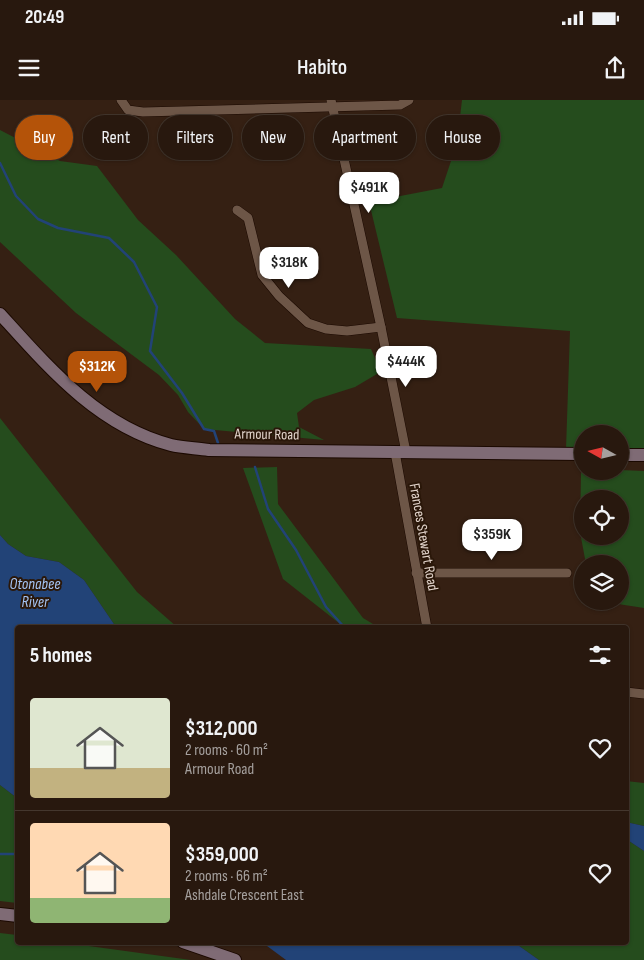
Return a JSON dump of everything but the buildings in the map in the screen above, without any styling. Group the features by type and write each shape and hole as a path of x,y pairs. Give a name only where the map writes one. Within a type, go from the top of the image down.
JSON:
{"main road":[{"name":"Armour Road","path":"0,314 81,398 115,422 149,438 173,446 210,450 574,454"},
{"path":"629,454 644,455"},
{"path":"0,914 15,916"},
{"path":"192,945 235,960"}],"street":[{"path":"121,100 128,110 143,112 224,110 332,103 400,105 410,100"},
{"path":"220,100 224,110"},
{"name":"Frances Stewart Road","path":"332,103 381,327 416,572 426,625"},
{"path":"237,210 248,218 262,276 308,323 326,329 346,331 381,327"},
{"path":"416,572 567,573"},
{"path":"629,692 644,694"}],"green space":[{"path":"462,100 644,100 644,448 629,448 629,425 574,425 574,449 566,449 570,331 397,318 369,202 442,188 451,160 500,160 500,115 460,115"},
{"path":"0,130 15,138 15,160 58,160 97,166 138,220 176,255 235,319 265,343 371,349 378,365 377,374 355,387 314,400 297,413 299,427 324,440 204,429 188,412 178,395 159,375 76,313 0,242"},
{"path":"0,418 137,592 175,625 115,625 84,580 59,562 26,556 8,544 0,535"},
{"path":"277,467 278,504 363,618 375,625 341,625 283,579 243,468"},
{"path":"629,470 644,471 644,608 629,606 629,555 584,555 582,545 629,545 629,490 581,490 581,480 629,480"},
{"path":"629,781 644,783 644,826 629,823"},
{"path":"0,785 15,796 15,903 0,901"},
{"path":"629,841 644,851 644,960 539,960 518,945 629,945"},
{"path":"0,933 15,935 15,945 82,945 191,960 0,960"}],"water":[{"name":"Otonabee River","path":"0,535 8,544 26,556 59,562 84,580 115,625 15,625 15,796 0,785"},
{"path":"629,823 644,826 644,851 629,841"},
{"path":"266,945 518,945 539,960 286,960"}],"waterway":[{"path":"0,163 16,196 38,219 58,228 109,238 134,262 157,307 150,351 182,393 204,429 214,431 218,443"},
{"path":"255,467 268,509 296,550 326,607 342,625"},
{"path":"0,854 15,854"}]}
